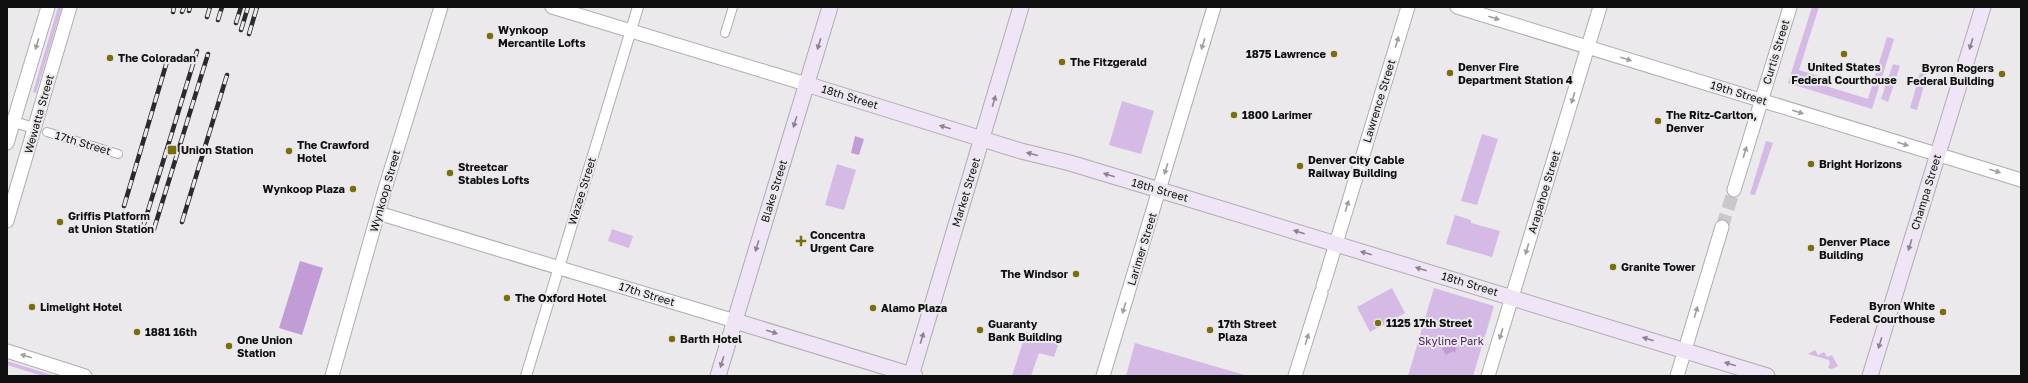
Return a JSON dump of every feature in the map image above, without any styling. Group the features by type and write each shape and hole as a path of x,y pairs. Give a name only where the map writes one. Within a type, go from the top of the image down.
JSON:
{"main road":[{"name":"Blake Street","path":"718,376 830,7"},
{"name":"Market Street","path":"912,376 1021,7"},
{"name":"Champa Street","path":"1870,376 1983,7"},
{"name":"18th Street","path":"806,84 1021,151 1070,163 1685,349 1767,376"},
{"name":"17th Street","path":"735,321 912,376"}],"street":[{"name":"Wewatta Street","path":"7,144 10,121 48,7"},
{"name":"Wewatta Street","path":"7,221 70,7"},
{"name":"Wynkoop Street","path":"332,376 378,213 441,7"},
{"name":"18th Street","path":"552,7 806,84"},
{"name":"Wazee Street","path":"526,376 638,7"},
{"path":"725,33 733,7"},
{"name":"Larimer Street","path":"1103,376 1214,7"},
{"name":"Lawrence Street","path":"1295,376 1408,7"},
{"name":"19th Street","path":"1457,7 2021,180"},
{"name":"Arapahoe Street","path":"1488,376 1600,7"},
{"name":"Curtis Street","path":"1734,190 1790,7"},
{"path":"10,121 34,128"},
{"name":"17th Street","path":"47,132 118,154"},
{"name":"17th Street","path":"378,213 735,321"},
{"path":"1677,376 1722,227"},
{"path":"7,351 85,376"}],"green space":[{"path":"58,7 62,7 36,93 33,92"},
{"path":"1812,7 1819,7 1799,70 1818,76 1816,83 1868,99 1887,37 1894,39 1872,109 1788,83"},
{"path":"1893,64 1900,66 1888,102 1881,99"},
{"path":"1920,73 1927,75 1917,110 1910,108"},
{"path":"1122,101 1154,111 1141,154 1109,145"},
{"path":"1482,134 1498,139 1477,205 1461,201"},
{"path":"1766,141 1773,143 1755,195 1750,194"},
{"path":"837,164 856,170 844,210 825,205"},
{"path":"1455,215 1471,220 1471,223 1500,231 1492,257 1446,244"},
{"path":"612,229 633,236 629,248 608,241"},
{"path":"1392,288 1405,313 1370,332 1357,307"},
{"name":"Skyline Park","path":"1434,288 1494,306 1473,376 1408,376"},
{"path":"1026,332 1059,342 1054,357 1039,353 1031,376 1012,376"},
{"name":"17th Street Plaza","path":"1135,343 1248,376 1126,376"},
{"path":"1815,350 1818,355 1824,352 1827,357 1832,355 1838,366 1832,369 1828,368 1830,363 1829,360 1808,354"},
{"path":"7,361 55,376 43,376 7,365"}],"shaded area":[{"path":"855,136 864,139 859,155 851,153"},
{"path":"300,261 323,268 302,335 279,328"},
{"path":"1450,336 1453,343 1451,344 1457,349 1454,353 1453,351 1446,355 1442,348 1446,346 1445,344 1451,341"}],"tunnel":[{"path":"1722,227 1734,190"}],"railway":[{"path":"173,12 174,7"},
{"path":"182,12 184,7"},
{"path":"189,11 190,7"},
{"path":"207,17 210,7"},
{"path":"218,20 222,7"},
{"path":"236,23 241,7"},
{"path":"241,30 248,7"},
{"path":"249,34 257,7"},
{"path":"143,227 197,51"},
{"path":"154,229 208,54"},
{"path":"124,206 168,58"},
{"path":"182,222 227,75"}],"place":[{"name":"Wynkoop Mercantile Lofts","path":"490,36"},
{"name":"1875 Lawrence","path":"1334,54"},
{"name":"United States Federal Courthouse","path":"1844,54"},
{"name":"The Coloradan","path":"110,58"},
{"name":"The Fitzgerald","path":"1062,62"},
{"name":"Denver Fire Department Station 4","path":"1450,73"},
{"name":"Byron Rogers Federal Building","path":"2002,74"},
{"name":"1800 Larimer","path":"1234,115"},
{"name":"The Ritz-Carlton, Denver","path":"1658,121"},
{"name":"Union Station","path":"172,150"},
{"name":"The Crawford Hotel","path":"289,151"},
{"name":"Bright Horizons","path":"1811,164"},
{"name":"Denver City Cable Railway Building","path":"1300,166"},
{"name":"Streetcar Stables Lofts","path":"450,173"},
{"name":"Wynkoop Plaza","path":"353,189"},
{"name":"Griffis Platform at Union Station","path":"60,222"},
{"name":"Concentra Urgent Care","path":"801,241"},
{"name":"Denver Place Building","path":"1811,248"},
{"name":"Granite Tower","path":"1613,267"},
{"name":"The Windsor","path":"1076,274"},
{"name":"The Oxford Hotel","path":"507,298"},
{"name":"Limelight Hotel","path":"32,307"},
{"name":"Alamo Plaza","path":"873,308"},
{"name":"Byron White Federal Courthouse","path":"1943,312"},
{"name":"1125 17th Street","path":"1378,323"},
{"name":"Guaranty Bank Building","path":"980,330"},
{"name":"17th Street Plaza","path":"1210,330"},
{"name":"1881 16th","path":"137,332"},
{"name":"Barth Hotel","path":"672,339"},
{"name":"One Union Station","path":"229,346"}]}
